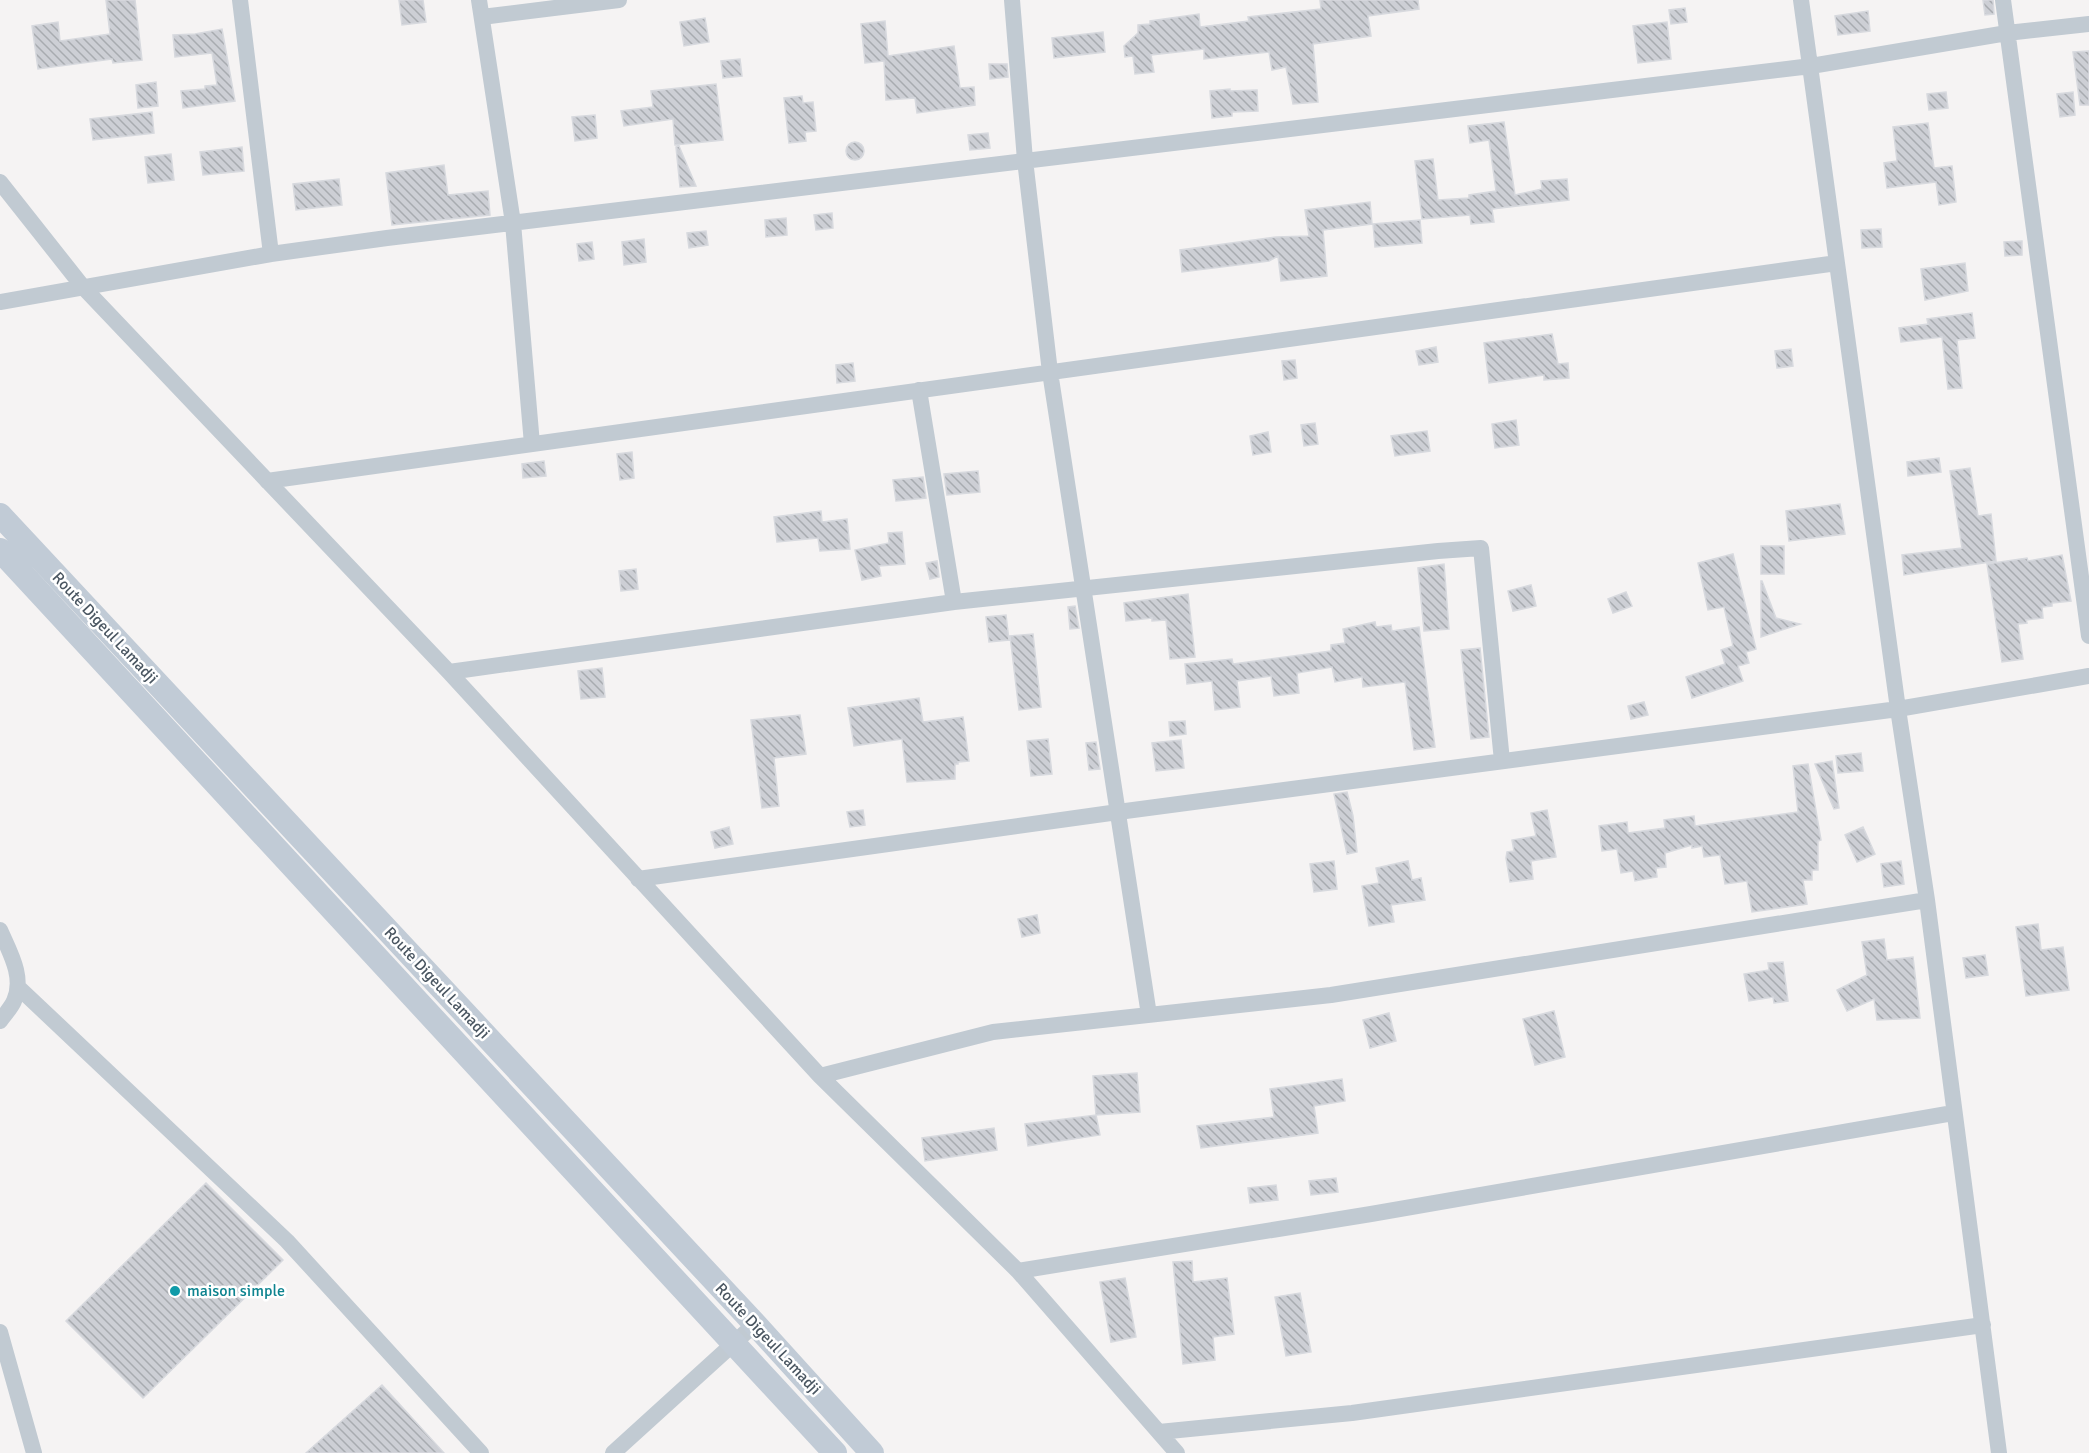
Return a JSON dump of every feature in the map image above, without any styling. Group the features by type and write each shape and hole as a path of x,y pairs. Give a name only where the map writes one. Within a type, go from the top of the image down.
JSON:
{"main road":[{"name":"Route Digeul Lamadji","path":"0,515 755,1324 872,1453"},
{"name":"Route Digeul Lamadji","path":"0,550 836,1453"}],"street":[{"path":"240,0 271,254"},
{"path":"532,444 513,223 481,8 619,0"},
{"path":"1012,0 1026,160 1050,372 1149,1015"},
{"path":"1801,0 1898,709 1927,900 1999,1453"},
{"path":"2003,0 2089,636"},
{"path":"0,302 271,254 1026,160 1811,66 2007,33 2089,24"},
{"path":"0,183 83,287 449,672 820,1076 1018,1271 1178,1453"},
{"path":"267,481 1837,263"},
{"path":"919,390 954,602"},
{"path":"449,672 954,602 1481,548 1502,761"},
{"path":"638,879 1118,812 1898,709 2089,676"},
{"path":"820,1076 993,1032 1331,995 1927,900"},
{"path":"0,930 15,963 18,987 14,1001 0,1021"},
{"path":"18,987 287,1241 481,1453"},
{"path":"1018,1271 1371,1214 1953,1113"},
{"path":"613,1453 755,1324"},
{"path":"1159,1432 1363,1412 1983,1325"},
{"path":"0,1332 34,1453"}],"building":[{"path":"106,0 135,0 142,60 113,63 112,59 38,69 32,26 58,22 60,41 110,34"},
{"path":"399,0 423,0 426,22 402,25"},
{"path":"1320,0 1418,0 1419,9 1368,16 1371,36 1313,44 1318,102 1293,104 1286,67 1272,70 1269,52 1204,59 1204,49 1151,55 1154,72 1135,74 1133,56 1125,57 1124,46 1138,33 1138,25 1150,24 1150,21 1199,14 1200,27 1249,21 1248,17 1321,9"},
{"path":"1983,0 1993,0 1994,14 1985,15"},
{"path":"1685,8 1687,22 1671,24 1669,10"},
{"path":"1868,11 1870,31 1838,35 1835,16"},
{"path":"705,18 709,42 684,46 680,22"},
{"path":"885,21 888,56 954,46 960,88 974,87 975,105 917,113 915,98 886,100 884,61 865,63 861,24"},
{"path":"1667,22 1671,59 1638,63 1633,26"},
{"path":"222,29 235,101 183,108 181,91 205,89 205,86 217,85 212,53 175,57 173,35"},
{"path":"1103,32 1105,52 1054,58 1052,38"},
{"path":"2089,51 2089,105 2080,105 2073,52"},
{"path":"740,59 742,76 723,78 721,61"},
{"path":"989,64 1007,64 1008,77 990,79"},
{"path":"156,82 158,106 138,108 136,85"},
{"path":"716,84 723,140 675,145 673,119 624,126 621,111 653,107 651,91"},
{"path":"1230,89 1230,91 1257,90 1258,111 1232,112 1232,116 1212,118 1210,91"},
{"path":"1946,92 1948,108 1929,110 1927,94"},
{"path":"2073,92 2075,115 2060,117 2057,94"},
{"path":"802,96 803,103 813,102 816,131 805,132 806,141 789,143 784,98"},
{"path":"152,112 154,133 93,140 90,119"},
{"path":"595,115 597,138 575,141 572,117"},
{"path":"1504,122 1515,195 1542,189 1541,181 1567,179 1569,200 1492,209 1494,222 1471,224 1470,215 1422,219 1415,161 1433,159 1438,200 1469,198 1469,195 1496,191 1489,140 1470,143 1468,126"},
{"path":"1928,123 1934,168 1952,166 1956,202 1939,205 1936,182 1887,188 1884,163 1897,161 1893,127"},
{"path":"988,133 990,148 970,150 968,135"},
{"path":"855,142 861,145 864,151 861,157 855,160 849,157 846,151 849,145"},
{"path":"679,146 696,186 680,187 676,147"},
{"path":"242,147 244,171 203,175 200,152"},
{"path":"171,154 174,180 148,183 145,157"},
{"path":"444,165 448,195 488,191 490,215 392,225 386,173"},
{"path":"339,179 342,205 296,210 293,184"},
{"path":"1370,202 1372,224 1323,230 1327,276 1281,281 1278,256 1269,261 1182,272 1180,250 1276,237 1309,236 1305,210"},
{"path":"832,213 833,228 816,230 814,215"},
{"path":"786,218 787,235 766,237 765,220"},
{"path":"1420,220 1422,243 1375,247 1373,224"},
{"path":"1881,229 1882,247 1862,248 1861,230"},
{"path":"706,231 708,245 689,248 687,233"},
{"path":"644,239 646,262 624,265 622,242"},
{"path":"2022,241 2022,255 2005,256 2004,242"},
{"path":"592,242 594,259 579,261 577,244"},
{"path":"1965,263 1968,291 1925,300 1921,269"},
{"path":"1972,313 1975,338 1957,340 1962,388 1948,389 1942,337 1901,342 1899,328 1928,324 1927,319"},
{"path":"1552,334 1558,364 1568,363 1569,378 1544,380 1544,375 1489,383 1484,343"},
{"path":"1436,347 1438,362 1419,365 1416,351"},
{"path":"1791,349 1793,366 1777,368 1775,351"},
{"path":"1295,360 1297,378 1284,380 1282,361"},
{"path":"853,363 855,381 837,383 836,365"},
{"path":"1516,420 1519,445 1495,448 1492,424"},
{"path":"1315,423 1318,444 1304,446 1301,425"},
{"path":"1427,431 1430,451 1395,456 1391,436"},
{"path":"1268,432 1271,452 1253,455 1250,436"},
{"path":"632,452 634,478 620,480 617,454"},
{"path":"1939,458 1941,472 1908,476 1907,462"},
{"path":"544,461 546,476 523,478 522,464"},
{"path":"1970,468 1978,516 1991,514 1996,561 1904,575 1902,555 1962,548 1950,471"},
{"path":"978,471 980,492 947,495 944,474"},
{"path":"923,477 926,498 896,501 893,480"},
{"path":"1840,504 1845,534 1789,541 1786,511"},
{"path":"821,511 822,522 847,519 850,549 820,551 818,538 777,542 774,517"},
{"path":"902,532 905,564 879,566 881,576 862,580 855,550 889,543 888,533"},
{"path":"1761,546 1784,546 1784,574 1761,574"},
{"path":"1733,554 1756,649 1746,652 1749,663 1738,666 1743,681 1692,698 1686,677 1725,664 1721,650 1733,646 1724,607 1708,610 1698,563"},
{"path":"2062,555 2071,601 2052,603 2052,606 2042,607 2043,618 2026,620 2027,623 2018,624 2023,659 2002,662 1987,564 2027,558 2028,561"},
{"path":"937,561 939,577 930,579 926,563"},
{"path":"1444,564 1449,629 1424,631 1418,568"},
{"path":"636,569 638,589 621,591 619,571"},
{"path":"1761,581 1776,618 1800,624 1761,637"},
{"path":"1531,585 1536,606 1513,611 1508,591"},
{"path":"1626,592 1632,606 1613,613 1608,599"},
{"path":"1188,594 1195,657 1170,659 1166,620 1152,621 1152,618 1126,621 1124,603"},
{"path":"1075,606 1079,628 1070,629 1068,607"},
{"path":"1006,615 1009,640 989,642 986,617"},
{"path":"1375,622 1376,627 1391,625 1392,631 1419,627 1435,747 1414,750 1405,682 1363,687 1362,677 1335,682 1332,667 1297,673 1299,693 1274,696 1271,676 1237,681 1240,707 1215,710 1212,681 1187,684 1185,664 1232,659 1233,664 1331,651 1331,645 1345,643 1343,629"},
{"path":"1033,634 1041,707 1019,710 1010,636"},
{"path":"1480,648 1489,737 1471,739 1461,650"},
{"path":"602,668 605,697 581,699 578,671"},
{"path":"919,698 923,722 963,717 969,761 955,764 955,779 907,782 902,739 854,746 848,708"},
{"path":"1644,702 1648,715 1631,719 1628,706"},
{"path":"800,715 806,754 774,758 779,806 762,808 751,720"},
{"path":"1185,721 1186,734 1170,736 1169,722"},
{"path":"1048,739 1052,774 1031,776 1027,741"},
{"path":"1181,740 1184,768 1156,771 1152,743"},
{"path":"1096,742 1100,769 1089,770 1086,743"},
{"path":"1861,753 1863,771 1838,773 1836,756"},
{"path":"1832,761 1839,808 1834,809 1815,764"},
{"path":"1808,764 1821,840 1818,841 1818,870 1812,870 1812,880 1803,880 1807,904 1752,912 1747,881 1725,884 1720,855 1704,857 1702,846 1692,848 1692,845 1665,853 1666,867 1656,868 1657,877 1635,881 1633,871 1621,873 1617,849 1602,851 1599,826 1627,822 1628,833 1665,828 1664,820 1694,816 1695,826 1798,812 1793,766"},
{"path":"1347,792 1353,816 1357,852 1347,854 1334,794"},
{"path":"863,810 865,825 850,827 847,812"},
{"path":"1547,810 1556,857 1531,861 1533,879 1510,882 1506,858 1507,852 1514,851 1512,840 1536,836 1531,813"},
{"path":"729,827 733,844 715,848 711,832"},
{"path":"1863,827 1875,854 1857,862 1845,835"},
{"path":"1334,861 1337,889 1314,892 1310,864"},
{"path":"1408,861 1412,880 1421,878 1425,900 1391,905 1394,922 1369,926 1362,886 1379,883 1376,868"},
{"path":"1901,861 1904,884 1884,887 1881,864"},
{"path":"1037,915 1040,933 1022,937 1018,919"},
{"path":"2038,924 2041,950 2063,947 2069,990 2026,996 2016,927"},
{"path":"1884,939 1887,960 1913,957 1920,1018 1877,1020 1874,999 1847,1011 1837,990 1867,975 1862,942"},
{"path":"1985,955 1988,975 1966,978 1963,958"},
{"path":"1783,962 1788,1001 1774,1003 1773,997 1749,1001 1744,974 1769,970 1768,963"},
{"path":"1554,1011 1565,1057 1535,1065 1523,1019"},
{"path":"1389,1013 1396,1041 1370,1048 1363,1020"},
{"path":"1137,1073 1140,1112 1096,1115 1093,1076"},
{"path":"1342,1079 1345,1101 1314,1106 1318,1133 1201,1148 1197,1126 1274,1117 1270,1089"},
{"path":"1096,1115 1100,1135 1028,1146 1025,1124"},
{"path":"994,1128 997,1150 925,1161 922,1138"},
{"path":"1336,1178 1338,1192 1311,1195 1309,1181"},
{"name":"maison simple","path":"206,1183 283,1260 143,1398 66,1321"},
{"path":"1276,1185 1278,1200 1250,1203 1248,1188"},
{"path":"1192,1261 1193,1282 1227,1278 1234,1334 1213,1337 1215,1360 1183,1364 1173,1262"},
{"path":"1125,1278 1136,1337 1111,1342 1100,1282"},
{"path":"1300,1293 1311,1352 1286,1356 1275,1297"},
{"path":"382,1385 444,1453 306,1453"}],"place":[{"name":"maison simple","path":"175,1291"}]}
